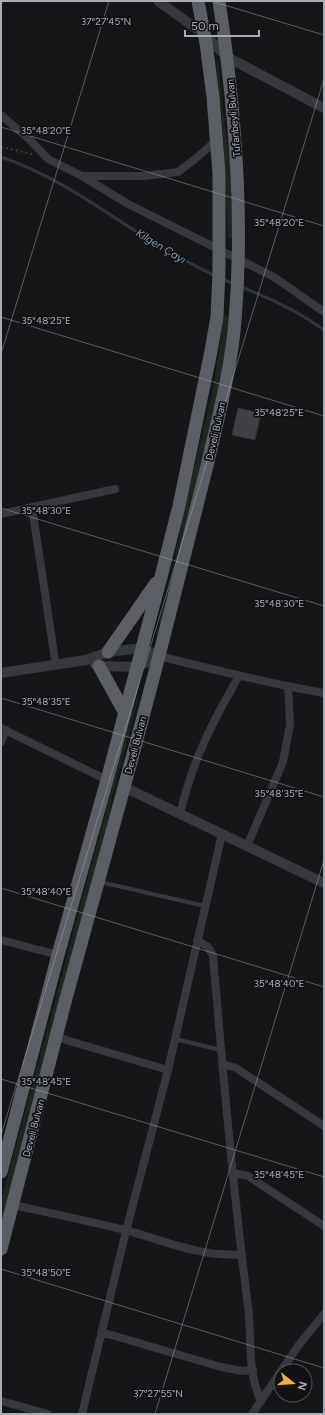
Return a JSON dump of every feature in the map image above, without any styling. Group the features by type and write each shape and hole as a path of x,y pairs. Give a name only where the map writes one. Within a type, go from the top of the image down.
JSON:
{"highway":[{"name":"Tufanbeyli Bulvarı","path":"198,1 213,97 219,173 220,230"},
{"name":"Tufanbeyli Bulvarı","path":"218,1 230,80 236,154 238,236"},
{"name":"Develi Bulvarı","path":"2,1165 125,713 179,506 208,369 217,317 220,230"},
{"name":"Develi Bulvarı","path":"1,1249 56,1037 159,656 221,406 230,361 235,324 238,236"},
{"path":"108,652 162,574"},
{"path":"98,666 125,713"}],"street":[{"path":"158,1 204,34 226,57 324,108"},
{"path":"1,115 48,159 82,176 128,204 274,277 324,312"},
{"path":"82,176 144,176 178,172 217,140"},
{"path":"1,514 115,489"},
{"path":"32,507 55,660 54,664"},
{"path":"1,673 86,660 108,652 142,648 159,656 239,676 324,693"},
{"path":"86,660 98,666 137,667 159,656"},
{"path":"180,814 186,789 206,737 239,676"},
{"path":"247,846 283,762 290,724 288,687"},
{"path":"1,742 3,729 107,780"},
{"path":"124,787 324,883"},
{"path":"82,1414 126,1231 168,1070 222,834"},
{"path":"1,940 58,955"},
{"path":"197,940 208,947 213,956 241,1254 250,1320 252,1370 261,1401"},
{"path":"56,1037 168,1070"},
{"path":"222,1064 236,1068 324,1126"},
{"path":"233,1173 241,1174 254,1180 324,1226"},
{"path":"13,1205 126,1231 219,1255 241,1254"},
{"path":"252,1414 298,1346 324,1314"},
{"path":"101,1332 221,1367 242,1371 252,1370"},
{"path":"1,1401 48,1414"}],"lane":[{"path":"98,882 205,906"},
{"path":"175,1039 221,1050"}],"path":[{"path":"1,147 48,159"}],"shaded area":[{"path":"216,63 218,63 230,159 233,238 228,238 223,128"},
{"path":"224,315 229,316 225,356 212,419 159,636 156,636 175,557 183,514 213,390"},
{"path":"136,699 138,700 110,805 110,813 1,1224 1,1201"}],"building":[{"path":"238,408 261,413 255,440 232,435"}],"waterway":[{"name":"Kilgen Çayı","path":"1,157 21,164 59,183 156,244 215,276"},
{"name":"Kilgen Çayı","path":"222,279 234,284"},
{"name":"Kilgen Çayı","path":"241,287 284,306 324,330"}]}
